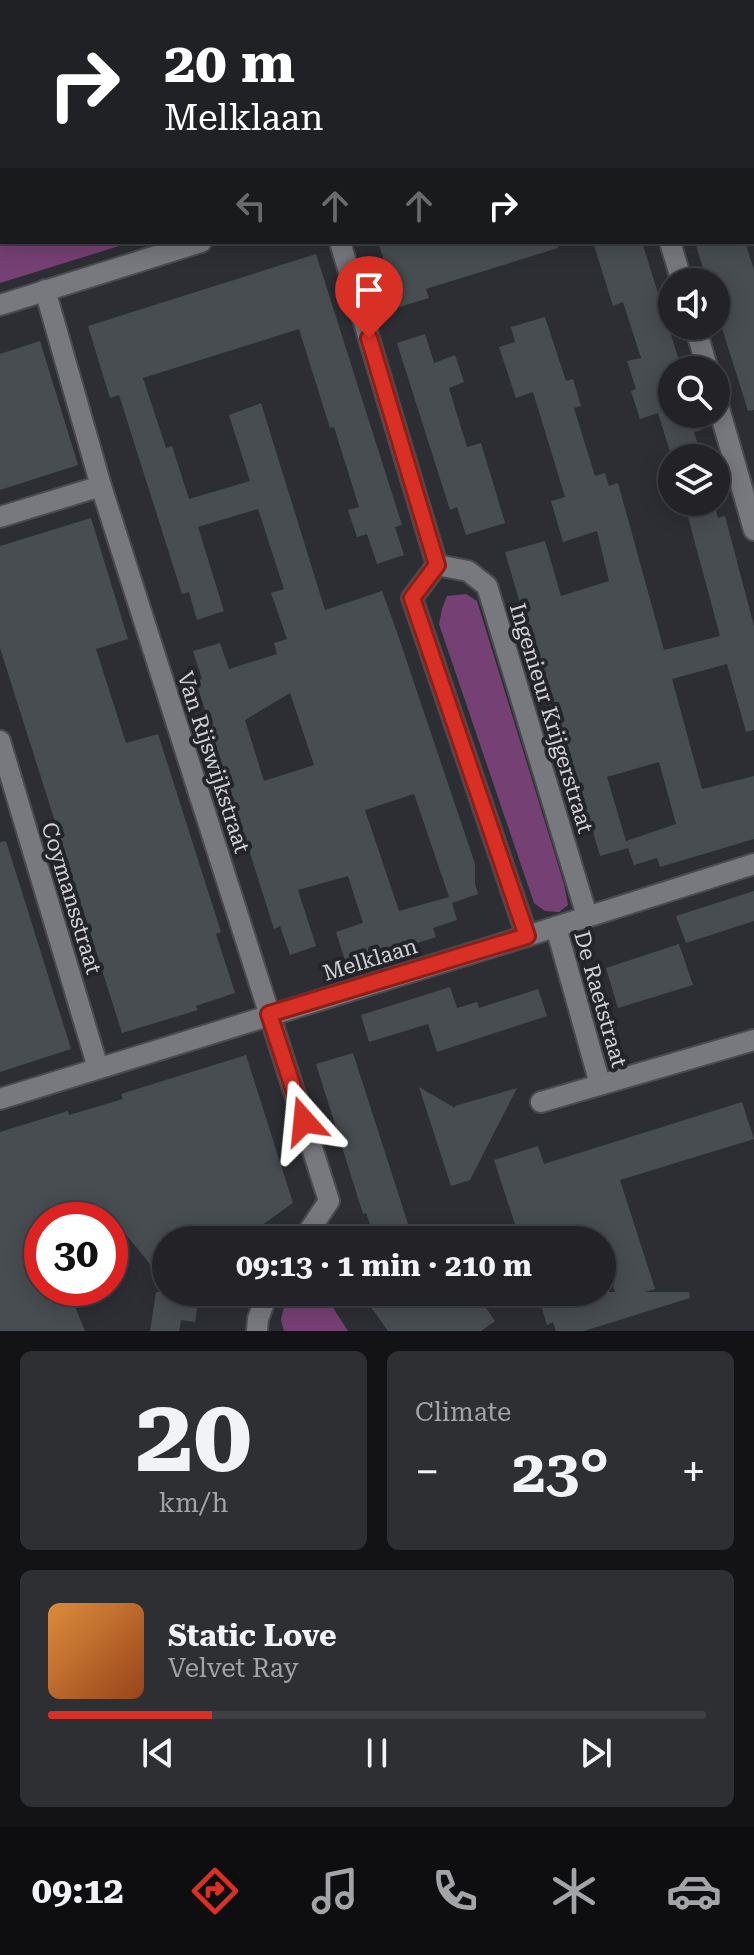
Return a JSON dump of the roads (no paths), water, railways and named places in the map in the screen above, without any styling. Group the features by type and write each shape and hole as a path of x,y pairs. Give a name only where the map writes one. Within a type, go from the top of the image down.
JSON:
{"street":[{"path":"0,305 194,244"},
{"path":"341,244 437,565 412,598 527,936"},
{"path":"671,244 678,268"},
{"name":"Van Rijswijkstraat","path":"45,290 101,486 329,1201 312,1226"},
{"path":"725,428 754,530"},
{"path":"0,517 101,486"},
{"name":"Ingenieur Krijgerstraat","path":"437,565 468,571 487,586 587,916"},
{"name":"Coymansstraat","path":"0,741 98,1068"},
{"name":"Melklaan","path":"0,1099 754,864"},
{"name":"De Raetstraat","path":"556,927 600,1084"},
{"name":"De Raetstraat","path":"541,1102 754,1040"},
{"path":"257,1331 263,1306"}]}
